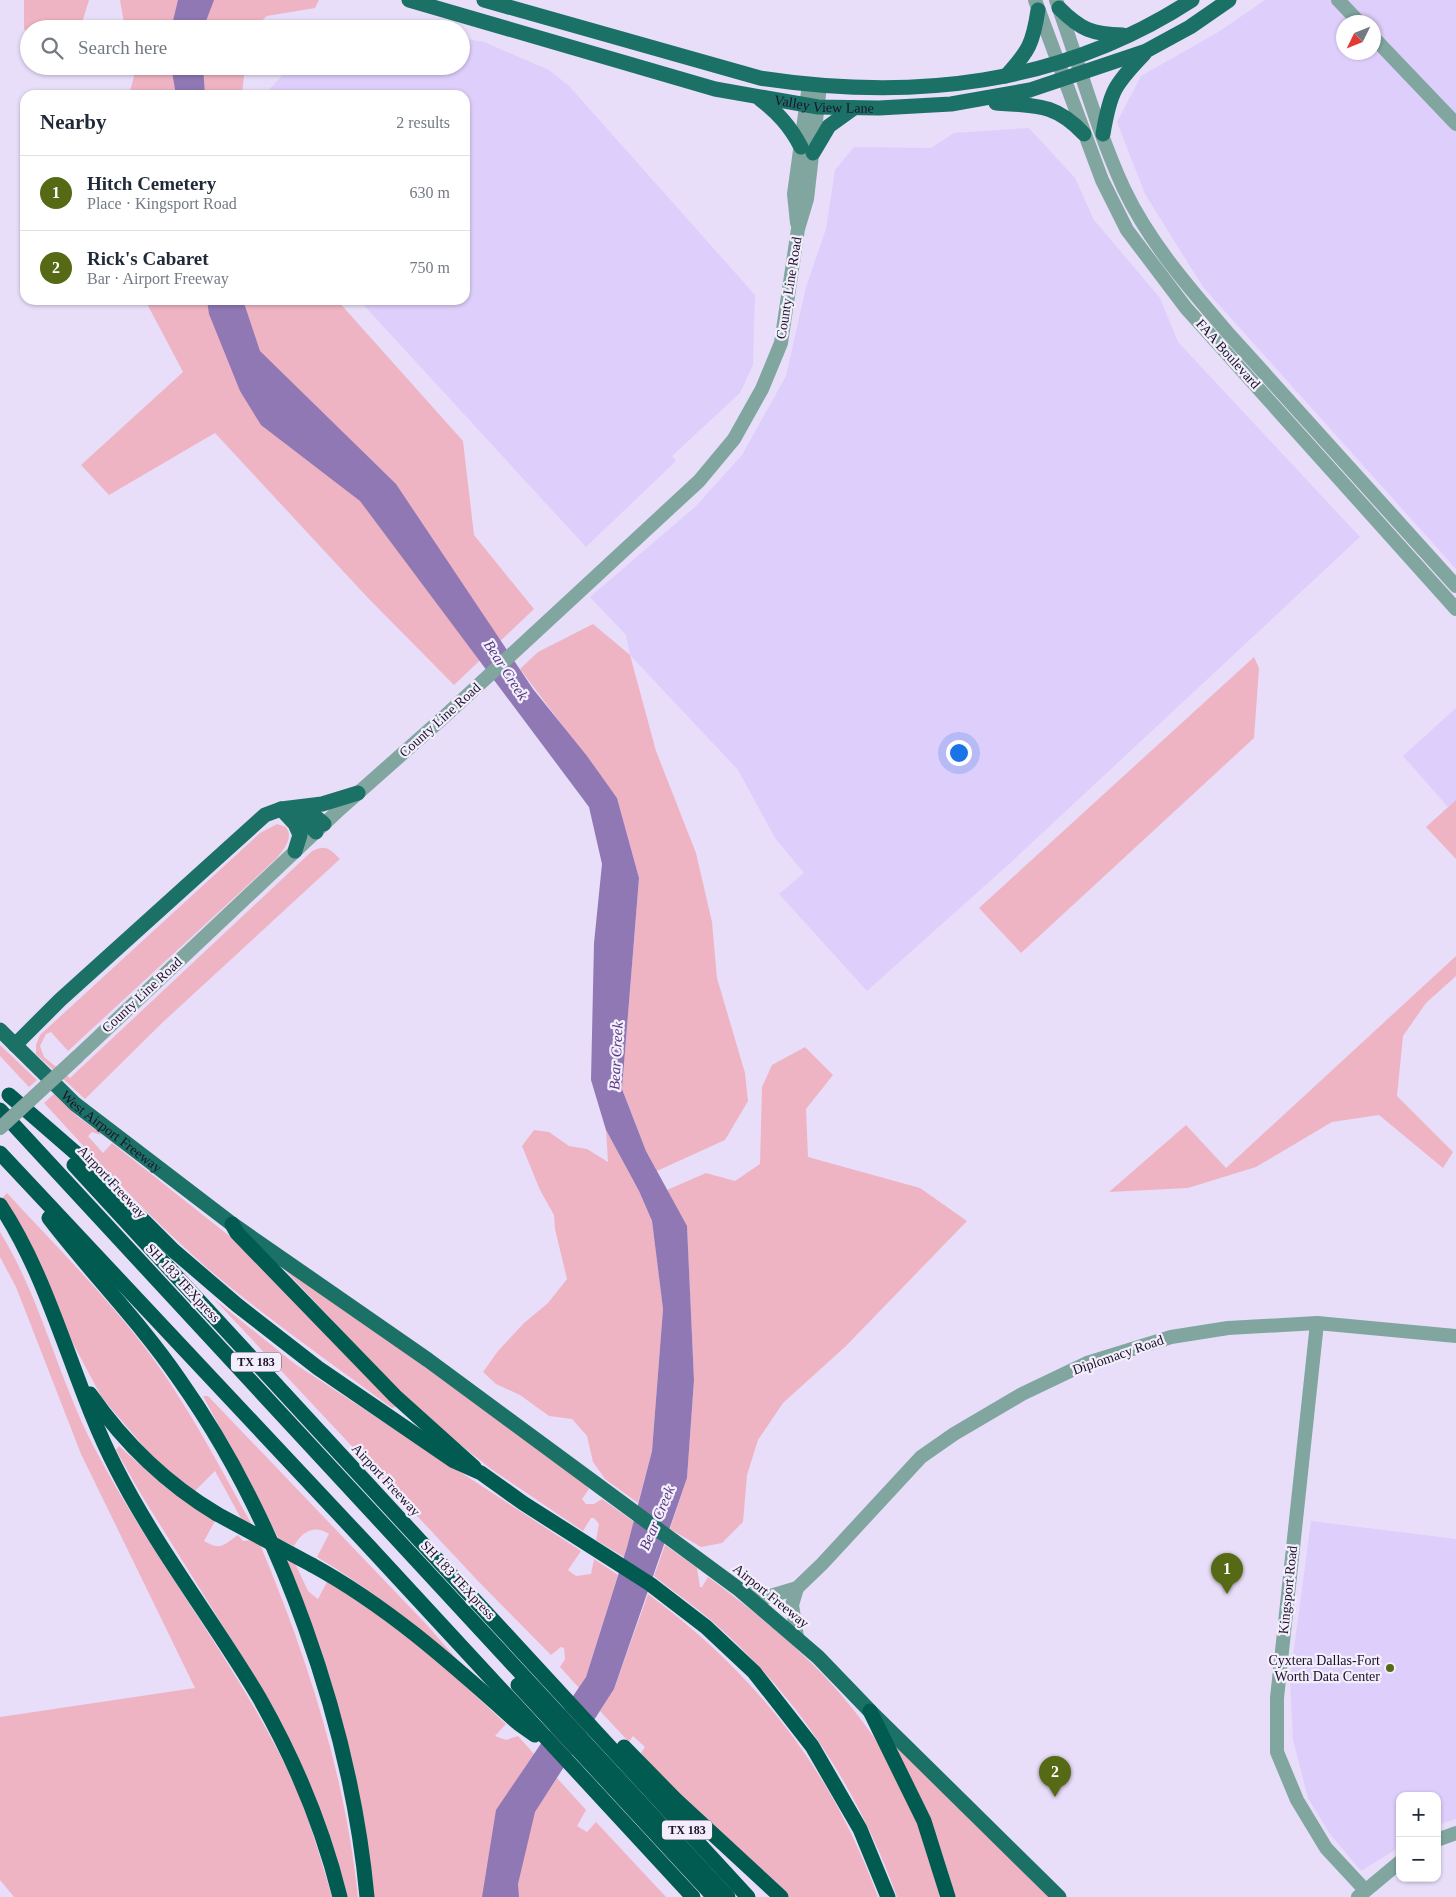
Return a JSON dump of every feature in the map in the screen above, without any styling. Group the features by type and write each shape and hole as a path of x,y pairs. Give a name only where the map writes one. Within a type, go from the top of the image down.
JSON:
{"highway":[{"path":"5,1090 78,1155 174,1251 236,1305 318,1368 454,1461 480,1473 589,1546 650,1584 688,1612 754,1672 775,1696 830,1773 860,1829 888,1897"},
{"name":"Airport Freeway","path":"5,1090 502,1630 548,1674 628,1759"},
{"name":"SH 183 TEXpress","path":"0,1110 535,1695 610,1786 714,1897"},
{"name":"SH 183 TEXpress","path":"0,1123 535,1695"},
{"path":"0,1153 76,1254 121,1305 180,1379 218,1440 244,1489 298,1610 324,1690 355,1811 366,1897"},
{"name":"TX 183","path":"0,1153 521,1718 557,1749 610,1786 693,1897"},
{"path":"0,1205 35,1274 104,1445 124,1484 160,1544 241,1668 278,1736 316,1821 340,1897"},
{"path":"232,1224 237,1233 395,1396 462,1454 480,1473"},
{"path":"73,1368 106,1417 140,1455 172,1485 217,1514 340,1580 408,1628 521,1718"},
{"path":"870,1711 924,1821 948,1897"},
{"path":"628,1759 676,1800 781,1897"},
{"name":"TX 183","path":"628,1759 748,1897"},
{"name":"SH 183 TEXpress","path":"610,1786 728,1897"}],"main road":[{"name":"Valley View Lane","path":"409,0 715,88 813,106 854,108 902,108 975,101 1030,90 1146,51 1190,28 1229,0"},
{"name":"Valley View Lane","path":"484,0 729,71 760,78 814,86 866,89 922,88 1006,76 1057,62 1127,35 1192,0"},
{"path":"1058,4 1075,24 1091,32 1127,35"},
{"path":"1006,76 1027,53 1035,35 1037,5"},
{"path":"545,39 549,19"},
{"path":"1103,134 1108,103 1114,89 1146,51"},
{"path":"756,97 776,112 807,150 829,126 854,108"},
{"path":"975,101 1045,107 1064,116 1084,134"},
{"path":"15,1045 60,1000 265,815 281,808 322,804 358,793"},
{"path":"281,808 304,807 320,828"},
{"path":"281,808 295,824 300,835 295,851"},
{"name":"West Airport Freeway","path":"0,1030 75,1104 232,1224"},
{"name":"Airport Freeway","path":"232,1224 410,1347 740,1590 797,1637 1059,1897"}],"street":[{"path":"1338,0 1352,15"},
{"name":"FAA Boulevard","path":"1058,4 1079,74 1125,190 1154,240 1264,383 1397,532 1456,609"},
{"name":"FAA Boulevard","path":"1037,5 1102,180 1127,230 1186,308 1264,383"},
{"path":"1381,45 1456,124"},
{"name":"County Line Road","path":"0,1128 295,851 445,716 699,481 734,439 762,389 781,343 798,229 794,194 807,150 814,86"},
{"name":"FAA Boulevard","path":"1397,532 1456,586"},
{"name":"Diplomacy Road","path":"740,1590 767,1597 797,1588 822,1564 921,1457 1022,1394 1086,1363 1171,1337 1228,1328 1317,1323 1456,1336"},
{"name":"Kingsport Road","path":"1317,1323 1276,1698 1277,1752 1297,1800 1326,1848 1362,1894"},
{"path":"797,1588 792,1605 797,1637"},
{"path":"1441,1839 1456,1833"},
{"path":"1362,1894 1396,1865"}],"shaded area":[{"path":"24,0 89,0 83,20 24,20"},
{"path":"120,0 319,0 315,8 267,16 262,20 123,20"},
{"path":"1265,0 1456,0 1456,569 1203,287 1145,194 1117,122 1141,76 1220,31"},
{"path":"470,40 484,42 549,70 569,86 755,295 753,365 740,393 672,456 676,461 586,547 364,305 470,305 470,90 269,90 283,75 470,75"},
{"path":"244,75 243,90 130,90 134,76"},
{"path":"1029,128 1075,178 1094,220 1160,298 1178,342 1360,537 1008,865 867,991 779,894 804,873 775,838 738,770 630,655 626,635 590,597 696,506 742,455 786,376 806,287 826,229 835,170 854,147 931,148 954,133"},
{"path":"148,305 341,305 463,441 474,535 534,609 454,685 368,598 215,433 109,495 81,465 183,372"},
{"path":"593,624 630,655 656,751 696,853 712,922 717,978 745,1073 748,1101 725,1140 657,1171 646,1151 622,1089 639,878 617,798 520,669 538,652"},
{"path":"1254,657 1259,668 1254,738 1021,953 979,908"},
{"path":"1456,708 1456,800 1448,807 1403,756"},
{"path":"1456,800 1456,859 1426,827"},
{"path":"277,824 286,827 289,839 277,858 68,1051 51,1032 46,1034 40,1046 44,1057 70,1078 311,852 320,848 327,848 340,859 162,1023 85,1099 36,1054 36,1045 40,1035 260,833"},
{"path":"1456,956 1456,976 1426,1003 1403,1036 1397,1096 1453,1152 1443,1168 1379,1115 1332,1122 1256,1167 1188,1188 1109,1192 1186,1125 1226,1168"},
{"path":"0,1045 37,1080 29,1087 0,1056"},
{"path":"805,1047 833,1075 806,1109 808,1157 920,1188 967,1221 846,1346 783,1403 758,1440 747,1475 743,1522 722,1543 701,1547 670,1529 687,1478 694,1380 687,1230 667,1190 706,1173 735,1181 760,1164 762,1087 772,1065"},
{"path":"54,1094 78,1117 99,1132 101,1135 92,1132 88,1136 103,1153 112,1143 232,1238 396,1407 392,1408 275,1322 185,1249 123,1188 44,1103"},
{"path":"534,1130 549,1132 569,1146 587,1149 608,1162 606,1130 639,1191 652,1221 663,1309 652,1451 638,1503 605,1479 593,1462 587,1436 572,1419 549,1416 520,1395 496,1384 483,1372 498,1351 524,1323 548,1303 567,1279 555,1229 554,1215 540,1190 522,1146"},
{"path":"7,1193 112,1307 150,1355 168,1380 212,1452 252,1525 243,1522 215,1471 194,1492 158,1463 102,1398 67,1332 41,1267 2,1198"},
{"path":"0,1232 15,1258 39,1312 70,1395 95,1449 140,1527 238,1680 290,1775 310,1826 332,1897 14,1897 0,1880 0,1717 195,1688 81,1454 16,1287 0,1257"},
{"path":"285,1270 293,1270 584,1483 589,1489 582,1499 586,1504 594,1504 602,1499 634,1522 624,1557 596,1540 599,1524 594,1518 591,1518 583,1531 491,1469 436,1425 394,1386"},
{"path":"214,1299 295,1364 581,1551 568,1570 576,1576 591,1574 594,1559 618,1575 586,1677 579,1688 560,1667 565,1659 564,1648 561,1647 551,1655 478,1581"},
{"path":"203,1396 208,1396 427,1625 467,1671 395,1610 317,1557 329,1534 318,1530 309,1531 294,1546 279,1539"},
{"path":"119,1446 164,1486 215,1521 204,1541 215,1546 222,1546 238,1535 243,1541 253,1540 259,1542 293,1628 322,1716 344,1806 358,1897 346,1897 251,1671 139,1491 116,1450"},
{"name":"Cyxtera Dallas-Fort Worth Data Center","path":"1311,1521 1456,1539 1456,1819 1441,1824 1441,1792 1396,1792 1396,1849 1361,1871 1330,1834 1308,1798 1293,1740 1290,1679"},
{"path":"665,1545 697,1568 700,1587 702,1587 708,1577 741,1602 799,1651 849,1704 892,1767 912,1803 926,1838 944,1897 897,1897 882,1858 845,1783 799,1714 745,1652 707,1617 654,1576"},
{"path":"284,1555 293,1559 308,1591 318,1599 329,1578 439,1662 506,1724 495,1736 506,1740 518,1736 534,1754 521,1773 541,1802 557,1778 586,1810 577,1826 587,1832 596,1822 666,1897 374,1897 361,1809 342,1723 316,1638"},
{"path":"648,1594 687,1625 723,1658 756,1692 786,1728 813,1766 838,1807 878,1897 789,1897 675,1792 641,1753 645,1747 633,1736 629,1742 600,1711 614,1689"},
{"path":"895,1743 1050,1897 955,1897 944,1858 930,1820 914,1784 894,1748"}],"water":[{"path":"178,0 214,0 206,20 173,20"},
{"path":"173,75 204,75 205,90 175,90"},
{"name":"Bear Creek","path":"208,305 245,305 260,351 396,484 533,689 587,756 617,798 639,878 622,1089 646,1151 687,1226 694,1380 687,1478 614,1689 535,1812 518,1884 519,1897 482,1897 496,1810 586,1677 627,1547 652,1451 663,1309 652,1221 639,1191 606,1130 591,1080 594,943 602,864 589,807 360,501 261,425 240,391 209,314"}],"place":[{"name":"Hitch Cemetery","path":"1227,1594"},
{"name":"Cyxtera Dallas-Fort Worth Data Center","path":"1390,1668"},
{"name":"Rick's Cabaret","path":"1055,1797"}]}
